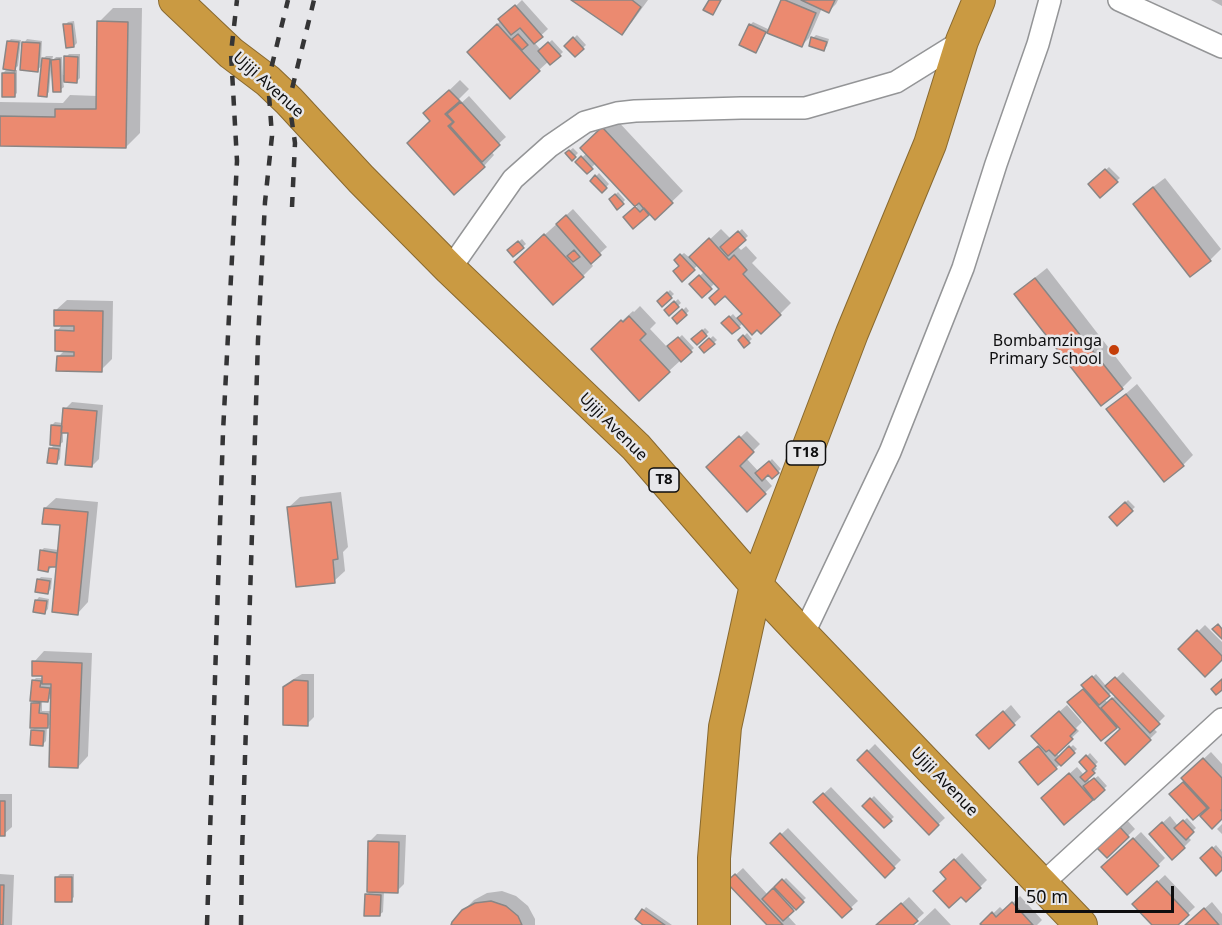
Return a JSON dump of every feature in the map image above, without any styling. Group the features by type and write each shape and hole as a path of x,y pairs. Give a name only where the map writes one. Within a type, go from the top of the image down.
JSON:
{"highway":[{"name":"Ujiji Avenue","path":"175,0 231,53 290,101 361,179 450,269 636,447 756,585 1081,925"},
{"name":"T18","path":"714,925 714,858 725,727 756,585 852,333 930,144 962,41 979,0"}],"street":[{"path":"803,635 891,452 959,279 1038,44 1050,0"},
{"path":"1119,0 1222,47"},
{"path":"450,269 513,179 550,146 585,122 617,113 635,111 805,108 896,82 962,41"},
{"path":"1042,884 1217,733"}],"building":[{"path":"571,0 632,0 641,7 622,35"},
{"path":"709,0 721,0 713,15 703,10"},
{"path":"781,0 816,13 802,47 767,33"},
{"path":"801,0 835,0 829,13"},
{"path":"515,5 543,37 534,44 520,28 511,35 498,19"},
{"path":"97,21 128,22 126,148 0,146 0,116 55,117 55,109 96,109"},
{"path":"63,24 72,24 74,47 66,48"},
{"path":"497,24 540,71 510,99 467,52"},
{"path":"749,24 766,32 756,53 739,45"},
{"path":"518,34 528,45 522,50 512,39"},
{"path":"573,37 584,49 575,57 564,46"},
{"path":"811,37 827,42 824,51 809,46"},
{"path":"7,41 19,42 15,71 3,69"},
{"path":"22,42 40,43 38,72 20,70"},
{"path":"548,42 561,56 550,65 538,51"},
{"path":"64,56 78,57 77,83 64,82"},
{"path":"42,58 50,59 47,97 38,96"},
{"path":"60,59 61,92 53,92 51,60"},
{"path":"2,73 15,73 15,97 2,97"},
{"path":"449,90 460,101 445,114 453,122 448,126 485,167 454,195 407,143 430,121 423,113"},
{"path":"461,102 500,145 482,162 450,126 454,122 447,114"},
{"path":"602,127 673,203 655,220 644,208 640,212 580,148"},
{"path":"569,150 576,157 572,161 565,153"},
{"path":"581,156 593,169 587,174 575,162"},
{"path":"1105,169 1118,182 1100,198 1088,184"},
{"path":"595,175 607,188 602,193 590,181"},
{"path":"1153,187 1211,261 1190,277 1133,204"},
{"path":"615,194 624,204 617,210 609,199"},
{"path":"639,203 649,215 633,229 623,217"},
{"path":"566,215 601,255 591,264 556,224"},
{"path":"738,231 746,240 728,256 720,247"},
{"path":"544,234 584,277 553,305 514,262"},
{"path":"709,238 729,260 734,255 747,270 743,274 781,315 761,334 757,330 752,335 737,318 742,314 725,296 715,305 709,298 719,289 689,257"},
{"path":"518,241 524,248 513,257 507,250"},
{"path":"574,250 580,257 573,262 567,256"},
{"path":"680,254 695,270 682,282 673,271 679,266 674,260"},
{"path":"699,275 712,289 702,298 689,284"},
{"path":"1035,278 1123,389 1101,406 1014,294"},
{"path":"667,292 672,298 662,307 657,301"},
{"path":"674,301 679,307 669,316 664,310"},
{"path":"682,309 687,315 677,324 672,318"},
{"path":"54,310 103,311 102,372 56,371 57,356 74,356 74,352 55,351 55,330 74,331 74,326 54,326"},
{"path":"629,316 646,334 640,340 670,372 639,401 591,349 621,320 623,322"},
{"path":"729,316 740,328 732,334 721,323"},
{"path":"702,330 707,336 697,345 691,339"},
{"path":"743,335 750,343 744,348 738,340"},
{"path":"678,337 692,352 681,362 667,346"},
{"path":"709,338 715,344 704,353 699,347"},
{"path":"1126,394 1184,466 1164,482 1106,409"},
{"path":"63,408 97,411 92,467 65,465 68,433 61,433"},
{"path":"51,425 62,426 60,446 50,445"},
{"path":"739,436 754,452 740,466 766,494 747,512 706,467"},
{"path":"49,448 59,449 57,464 47,463"},
{"path":"769,461 779,473 772,479 768,475 762,481 755,473"},
{"path":"331,502 338,559 333,560 335,583 296,587 287,507"},
{"path":"1125,502 1133,511 1117,526 1109,517"},
{"path":"44,508 88,512 78,615 52,612 60,525 42,524"},
{"path":"40,550 57,553 56,567 49,567 48,572 38,570"},
{"path":"37,579 50,581 48,594 35,592"},
{"path":"35,600 47,601 45,614 33,612"},
{"path":"1218,624 1222,629 1222,639 1212,629"},
{"path":"1197,630 1222,656 1222,660 1205,677 1178,649"},
{"path":"32,661 82,663 78,768 49,767 51,684 42,684 42,676 32,676"},
{"path":"1092,676 1110,696 1099,705 1081,685"},
{"path":"1115,677 1160,724 1150,733 1105,686"},
{"path":"1222,679 1222,690 1216,695 1211,689"},
{"path":"32,680 41,681 40,687 50,688 48,702 30,701"},
{"path":"294,680 308,681 308,726 283,725 283,687"},
{"path":"1083,689 1117,728 1101,741 1067,702"},
{"path":"1112,698 1151,740 1125,765 1105,743 1120,729 1101,708"},
{"path":"31,703 40,703 39,713 48,714 48,728 30,728"},
{"path":"1003,711 1015,725 989,749 976,735"},
{"path":"1059,711 1076,730 1070,736 1073,739 1055,756 1049,750 1046,752 1031,736"},
{"path":"31,730 44,731 43,746 30,745"},
{"path":"1038,746 1057,769 1038,785 1019,762"},
{"path":"1069,746 1075,753 1061,766 1055,760"},
{"path":"867,750 939,825 929,835 857,760"},
{"path":"1086,755 1096,766 1092,770 1095,773 1085,782 1080,777 1087,771 1079,762"},
{"path":"1203,758 1222,778 1222,819 1212,829 1200,816 1209,808 1181,778"},
{"path":"1069,773 1093,800 1064,825 1041,798"},
{"path":"1094,778 1105,790 1094,800 1083,786"},
{"path":"1183,782 1207,808 1193,820 1169,794"},
{"path":"823,793 895,868 885,878 813,802"},
{"path":"870,798 892,821 884,828 862,806"},
{"path":"0,801 5,801 5,836 0,836"},
{"path":"1183,820 1194,832 1186,840 1174,828"},
{"path":"1162,822 1185,848 1172,860 1149,834"},
{"path":"1118,825 1129,837 1107,858 1095,846"},
{"path":"780,833 852,909 842,918 770,843"},
{"path":"1133,838 1159,866 1127,895 1101,867"},
{"path":"368,841 399,842 398,893 367,892"},
{"path":"1212,847 1222,858 1222,870 1216,876 1200,858"},
{"path":"954,859 981,888 966,902 961,897 949,908 933,891 946,879 940,872"},
{"path":"735,874 783,925 767,925 726,882"},
{"path":"55,877 72,877 72,902 55,902"},
{"path":"782,879 804,902 796,910 774,887"},
{"path":"1157,881 1189,915 1178,925 1152,925 1132,904"},
{"path":"0,885 4,885 3,925 0,925"},
{"path":"773,888 794,911 783,921 762,899"},
{"path":"365,894 381,895 380,916 364,916"},
{"path":"491,901 506,906 518,916 522,925 451,925 462,910 475,903"},
{"path":"1012,902 1033,925 980,924 992,912 996,917"},
{"path":"901,903 918,921 913,925 876,925"},
{"path":"1204,908 1219,925 1185,925"},
{"path":"642,909 665,925 643,925 635,919"}],"railway":[{"path":"207,925 223,432 237,161 231,53 237,0"},
{"path":"241,925 258,340 265,202 272,136 268,81 288,0"},
{"path":"292,207 295,143 289,101 314,0"}],"place":[{"name":"Bombamzinga Primary School","path":"1114,350"}]}
